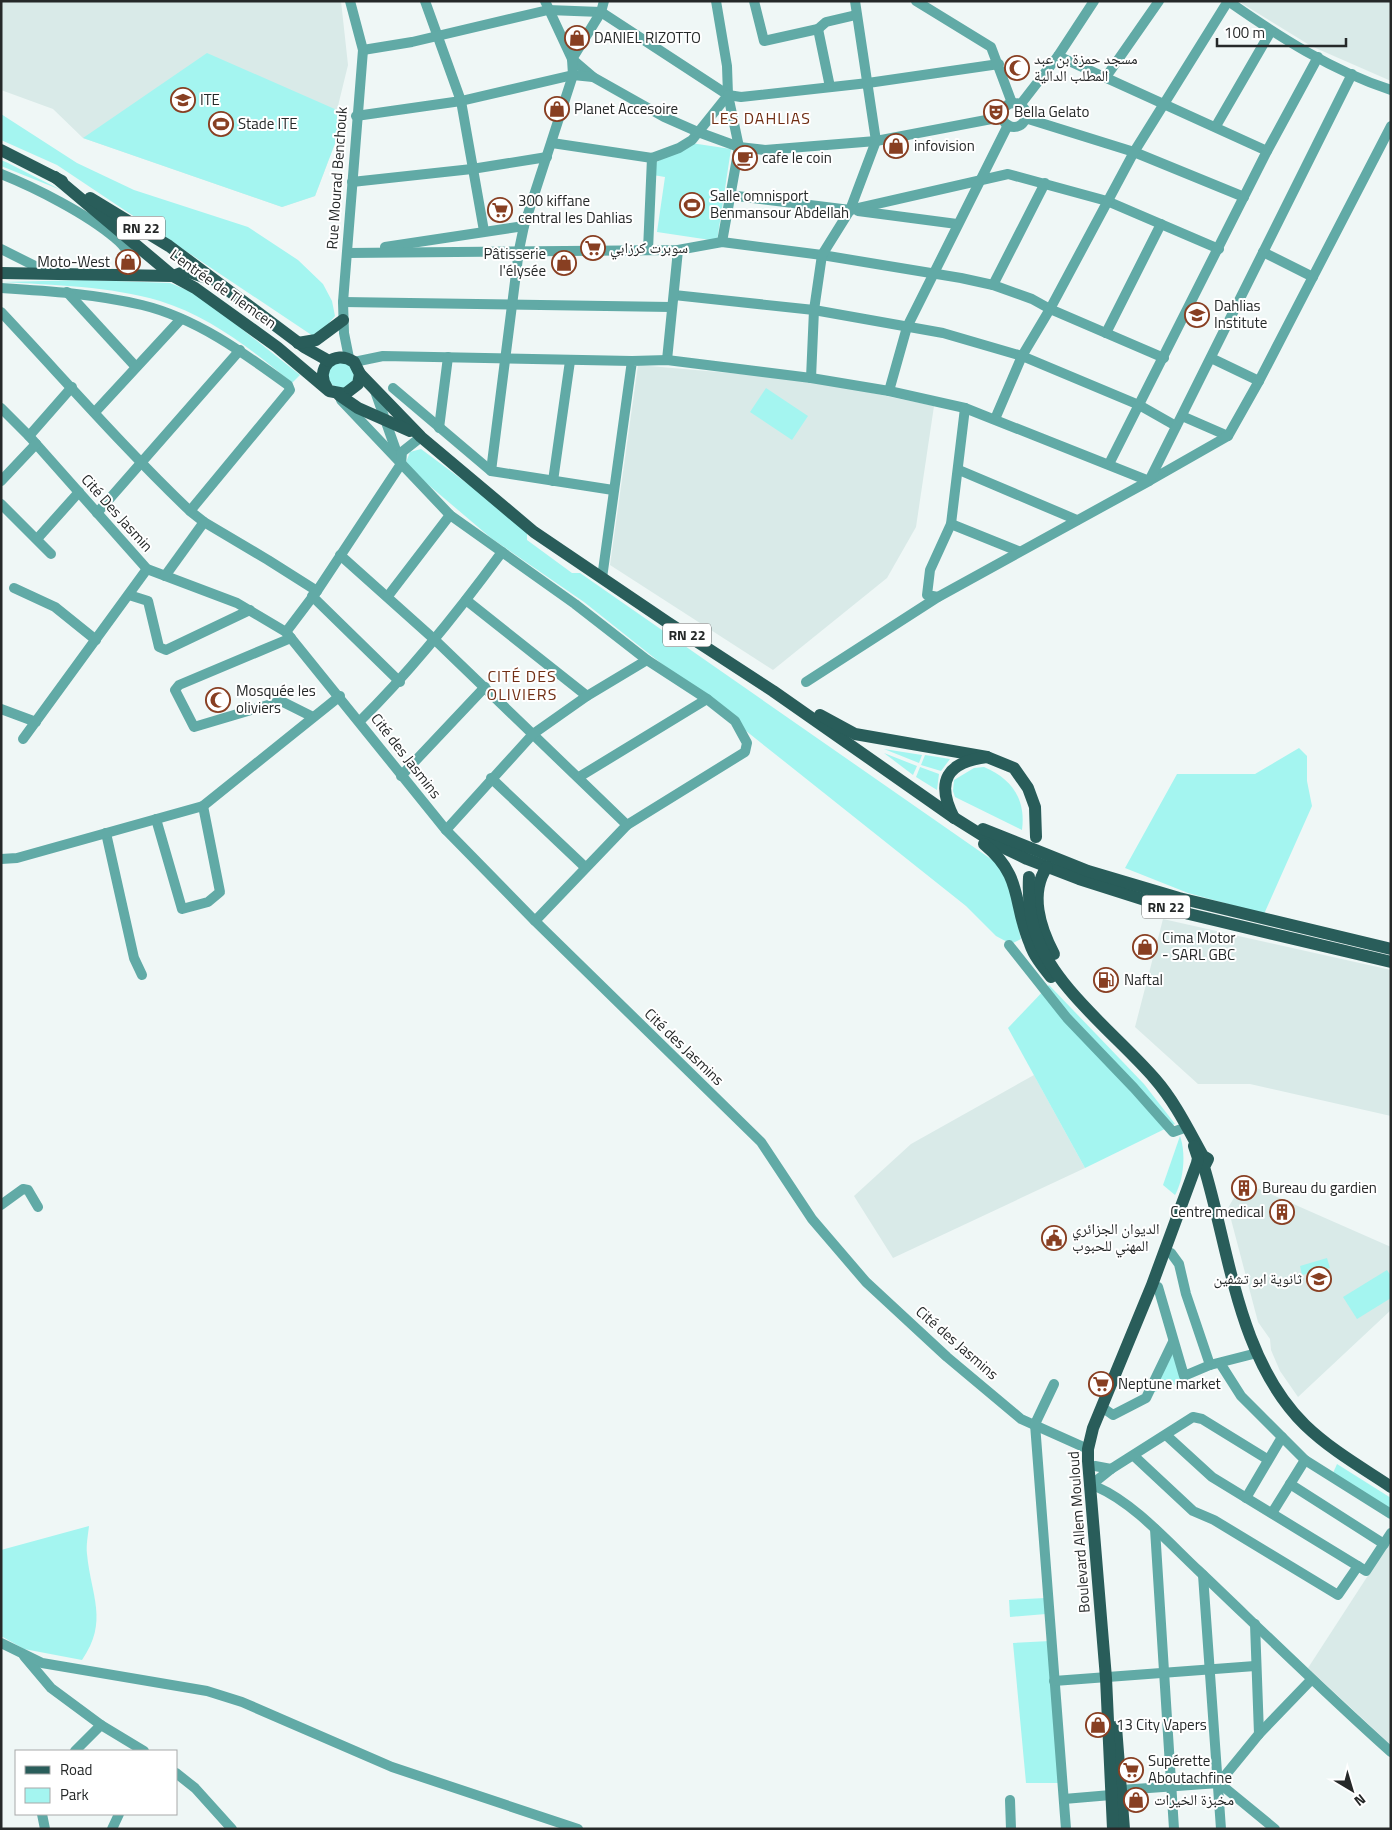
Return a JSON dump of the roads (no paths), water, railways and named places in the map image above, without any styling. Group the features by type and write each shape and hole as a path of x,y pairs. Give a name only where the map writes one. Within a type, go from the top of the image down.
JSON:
{"main road":[{"name":"L'entrée de Tlemcen","path":"1,150 55,177 170,246 298,343 342,359"},
{"name":"L'entrée de Tlemcen","path":"55,177 173,276 195,288 334,392 358,408 382,417 421,437"},
{"path":"130,276 142,269 144,258 139,247"},
{"path":"1,273 173,276 186,271 223,286"},
{"path":"298,343 316,340 344,320"},
{"path":"342,359 360,374 355,389 334,392 322,377 325,365 342,359"},
{"name":"L'entrée de Tlemcen","path":"360,374 421,437 522,522 602,578"},
{"name":"RN 22","path":"602,578 773,691 953,817 1011,852 1189,914 1391,962"},
{"path":"773,691 855,734 987,757 1014,768 1028,788 1035,807 1036,837"},
{"path":"987,757 960,762 948,773 945,792 953,817 995,853 1006,866 1014,883 1030,944 1044,968 1094,1021 1111,1033"},
{"name":"RN 22","path":"953,817 1088,871 1189,900 1391,949"},
{"path":"1047,866 1038,884 1037,899 1047,940 1057,959 1111,1033"},
{"path":"1029,877 1029,909 1032,924 1046,955 1063,981 1156,1081 1172,1101 1187,1127 1201,1162 1239,1299 1257,1353 1287,1405 1304,1424 1333,1449 1391,1487"},
{"name":"Boulevard Allem Mouloud","path":"1114,1829 1116,1792 1095,1446 1106,1410 1172,1253 1201,1162"},
{"name":"Boulevard Allem Mouloud","path":"1110,1678 1096,1571 1088,1450 1093,1428 1201,1162"},
{"name":"Boulevard Allem Mouloud","path":"1116,1792 1124,1829"}],"street":[{"name":"Rue Mourad Benchouk","path":"342,359 344,333 343,302 356,116 363,50 350,1"},
{"path":"425,1 436,36 461,101 484,231"},
{"path":"491,471 511,303 524,226 552,143 572,75 572,59 601,12 604,1"},
{"path":"716,1 727,66 728,95 739,147 722,242"},
{"path":"754,1 764,42 818,29 826,22 856,15"},
{"path":"811,378 814,310 822,255 850,210 876,141 855,1"},
{"path":"546,6 572,59 593,77 664,117 739,147 765,150 876,141 1005,121 1018,126 1025,118 1025,110 1016,104 991,47 916,1"},
{"path":"889,391 907,327 957,224 981,180 1005,121 1003,110 1016,104 1058,56 1094,1"},
{"path":"1106,77 1159,1"},
{"path":"995,419 1022,356 1050,309 1134,152 1162,104 1228,1 1271,31 1318,57 1391,90"},
{"path":"363,50 436,36 546,6 601,12 728,95 741,97 868,83 999,64"},
{"path":"818,29 830,87"},
{"path":"1216,126 1271,31"},
{"path":"1058,56 1162,104 1216,126 1266,151"},
{"path":"1109,464 1219,249 1266,151 1318,57"},
{"path":"1149,481 1352,74"},
{"path":"356,116 461,101 572,75 593,77"},
{"path":"552,143 652,158 679,148 692,140 728,95"},
{"path":"1025,118 1134,152 1244,197"},
{"path":"806,682 938,597 1228,436 1259,382 1391,126"},
{"path":"352,182 472,169 547,157"},
{"path":"648,250 652,158"},
{"path":"1,174 83,216 116,238 131,257 134,266 130,276"},
{"path":"850,210 1008,174 1107,201 1219,249"},
{"path":"993,285 1045,183"},
{"path":"729,195 957,224"},
{"path":"1106,333 1161,224"},
{"path":"347,252 524,226"},
{"path":"347,252 678,250 722,242 822,255 993,285 1032,299 1050,309 1164,358"},
{"path":"1,249 50,273"},
{"path":"667,360 678,250"},
{"path":"1264,252 1313,277"},
{"path":"1,288 67,292 143,305 181,319 240,350 288,385 290,390 190,511"},
{"path":"67,292 136,367"},
{"path":"674,295 814,310 943,333 1022,356 1139,405 1176,426"},
{"path":"343,302 511,303 671,307"},
{"path":"1,312 95,412 139,463 190,511 314,594 400,682"},
{"path":"95,412 181,319"},
{"path":"97,513 240,350"},
{"path":"342,359 383,356 570,361 667,360 811,378 889,391 965,408 1149,481"},
{"path":"439,428 448,357"},
{"path":"1211,358 1259,382"},
{"path":"553,481 570,361"},
{"path":"602,578 632,361"},
{"path":"1,481 72,387"},
{"path":"393,388 491,471 613,490"},
{"name":"L'entrée de Tlemcen","path":"375,391 382,417"},
{"path":"334,392 450,515 575,604 647,660 707,698 735,720 748,743 745,752 627,824 535,921"},
{"name":"Cité Des Jasmin","path":"1,408 33,440 147,569 237,603 288,635"},
{"path":"938,597 927,595 930,570 951,524 965,408"},
{"path":"1182,416 1228,436"},
{"path":"382,417 401,464"},
{"path":"313,718 283,702 278,702 194,727 175,690 179,686 288,635 401,464 402,452 421,437"},
{"path":"959,470 1078,520"},
{"path":"37,539 79,492"},
{"path":"1,504 52,554"},
{"path":"388,596 450,515"},
{"path":"165,576 204,522"},
{"path":"951,524 1018,551"},
{"path":"360,721 400,682 435,640 502,552"},
{"path":"340,555 435,640 627,824"},
{"path":"24,739 147,569"},
{"path":"14,588 55,607 96,640"},
{"path":"129,595 148,601 159,647 166,650 250,610"},
{"path":"466,600 587,696"},
{"name":"Cité des Jasmins","path":"288,635 340,696 401,776 446,830 535,921 761,1142 812,1219 866,1282 947,1357 1021,1419 1088,1450"},
{"path":"446,830 491,778 533,734 587,696 647,660"},
{"path":"401,776 485,687"},
{"path":"1,859 17,858 203,806 340,696"},
{"path":"579,776 707,698"},
{"path":"1,709 36,722"},
{"path":"491,778 585,867"},
{"path":"156,819 182,909 208,902 220,892 203,806"},
{"path":"106,833 134,958 142,976"},
{"path":"1009,945 1067,1018 1134,1088 1164,1124 1173,1132 1187,1127"},
{"path":"1,1205 23,1189 28,1190 38,1207"},
{"path":"1172,1253 1179,1264 1186,1294 1215,1364 1241,1396 1305,1460 1391,1514"},
{"path":"1158,1287 1184,1376 1215,1364 1257,1353"},
{"path":"1106,1410 1113,1415 1127,1410 1146,1398 1173,1342"},
{"path":"1054,1384 1035,1424 1066,1829"},
{"path":"1267,1460 1199,1417 1189,1418 1134,1456 1111,1469 1096,1484 1112,1493 1155,1529 1311,1680 1391,1752"},
{"path":"1166,1435 1212,1477 1366,1571 1391,1533"},
{"path":"1246,1498 1282,1437"},
{"path":"1134,1456 1194,1511 1214,1520 1338,1595 1358,1566"},
{"path":"1272,1513 1305,1460"},
{"path":"1095,1466 1111,1469"},
{"path":"1290,1484 1384,1544"},
{"path":"1155,1529 1174,1829"},
{"path":"1202,1575 1221,1829"},
{"path":"1255,1624 1255,1666 1259,1734"},
{"path":"1,1643 23,1655 42,1662 207,1691 242,1702 392,1767 578,1829"},
{"path":"23,1655 51,1688 101,1725 142,1750"},
{"path":"1054,1680 1110,1678 1164,1671 1255,1666"},
{"path":"1218,1783 1259,1734 1311,1680"},
{"path":"76,1750 101,1725"},
{"path":"178,1775 195,1788 232,1829"},
{"path":"1064,1799 1171,1785 1218,1783 1267,1825 1276,1829"},
{"path":"1010,1800 1011,1829"},
{"path":"42,1815 45,1829"},
{"path":"112,1829 119,1815"}],"place":[{"name":"DANIEL RIZOTTO","path":"577,38"},
{"name":"مسجد حمزة بن عبد المطلب الدالية","path":"1017,68"},
{"name":"ITE","path":"183,100"},
{"name":"Planet Accesoire","path":"557,109"},
{"name":"Bella Gelato","path":"996,112"},
{"name":"Stade ITE","path":"221,124"},
{"name":"infovision","path":"896,146"},
{"name":"cafe le coin","path":"745,158"},
{"name":"Salle omnisport Benmansour Abdellah","path":"692,205"},
{"name":"300 kiffane central les Dahlias","path":"500,210"},
{"name":"سوبرت كرزابي","path":"593,248"},
{"name":"Moto-West","path":"128,262"},
{"name":"Pâtisserie l'élysée","path":"564,263"},
{"name":"Dahlias Institute","path":"1197,315"},
{"name":"Mosquée les oliviers","path":"218,700"},
{"name":"Cima Motor - SARL GBC","path":"1145,947"},
{"name":"Naftal","path":"1106,980"},
{"name":"Bureau du gardien","path":"1244,1188"},
{"name":"Centre medical","path":"1282,1212"},
{"name":"الديوان الجزائري المهني للحبوب","path":"1054,1238"},
{"name":"ثانوية ابو تشفين","path":"1319,1279"},
{"name":"Neptune market","path":"1101,1384"},
{"name":"13 City Vapers","path":"1098,1725"},
{"name":"Supérette Aboutachfine","path":"1131,1770"},
{"name":"مخبزة الخيرات","path":"1136,1800"}],"district":[{"name":"LES DAHLIAS","path":"761,118"},
{"name":"CITÉ DES OLIVIERS","path":"522,685"}]}
